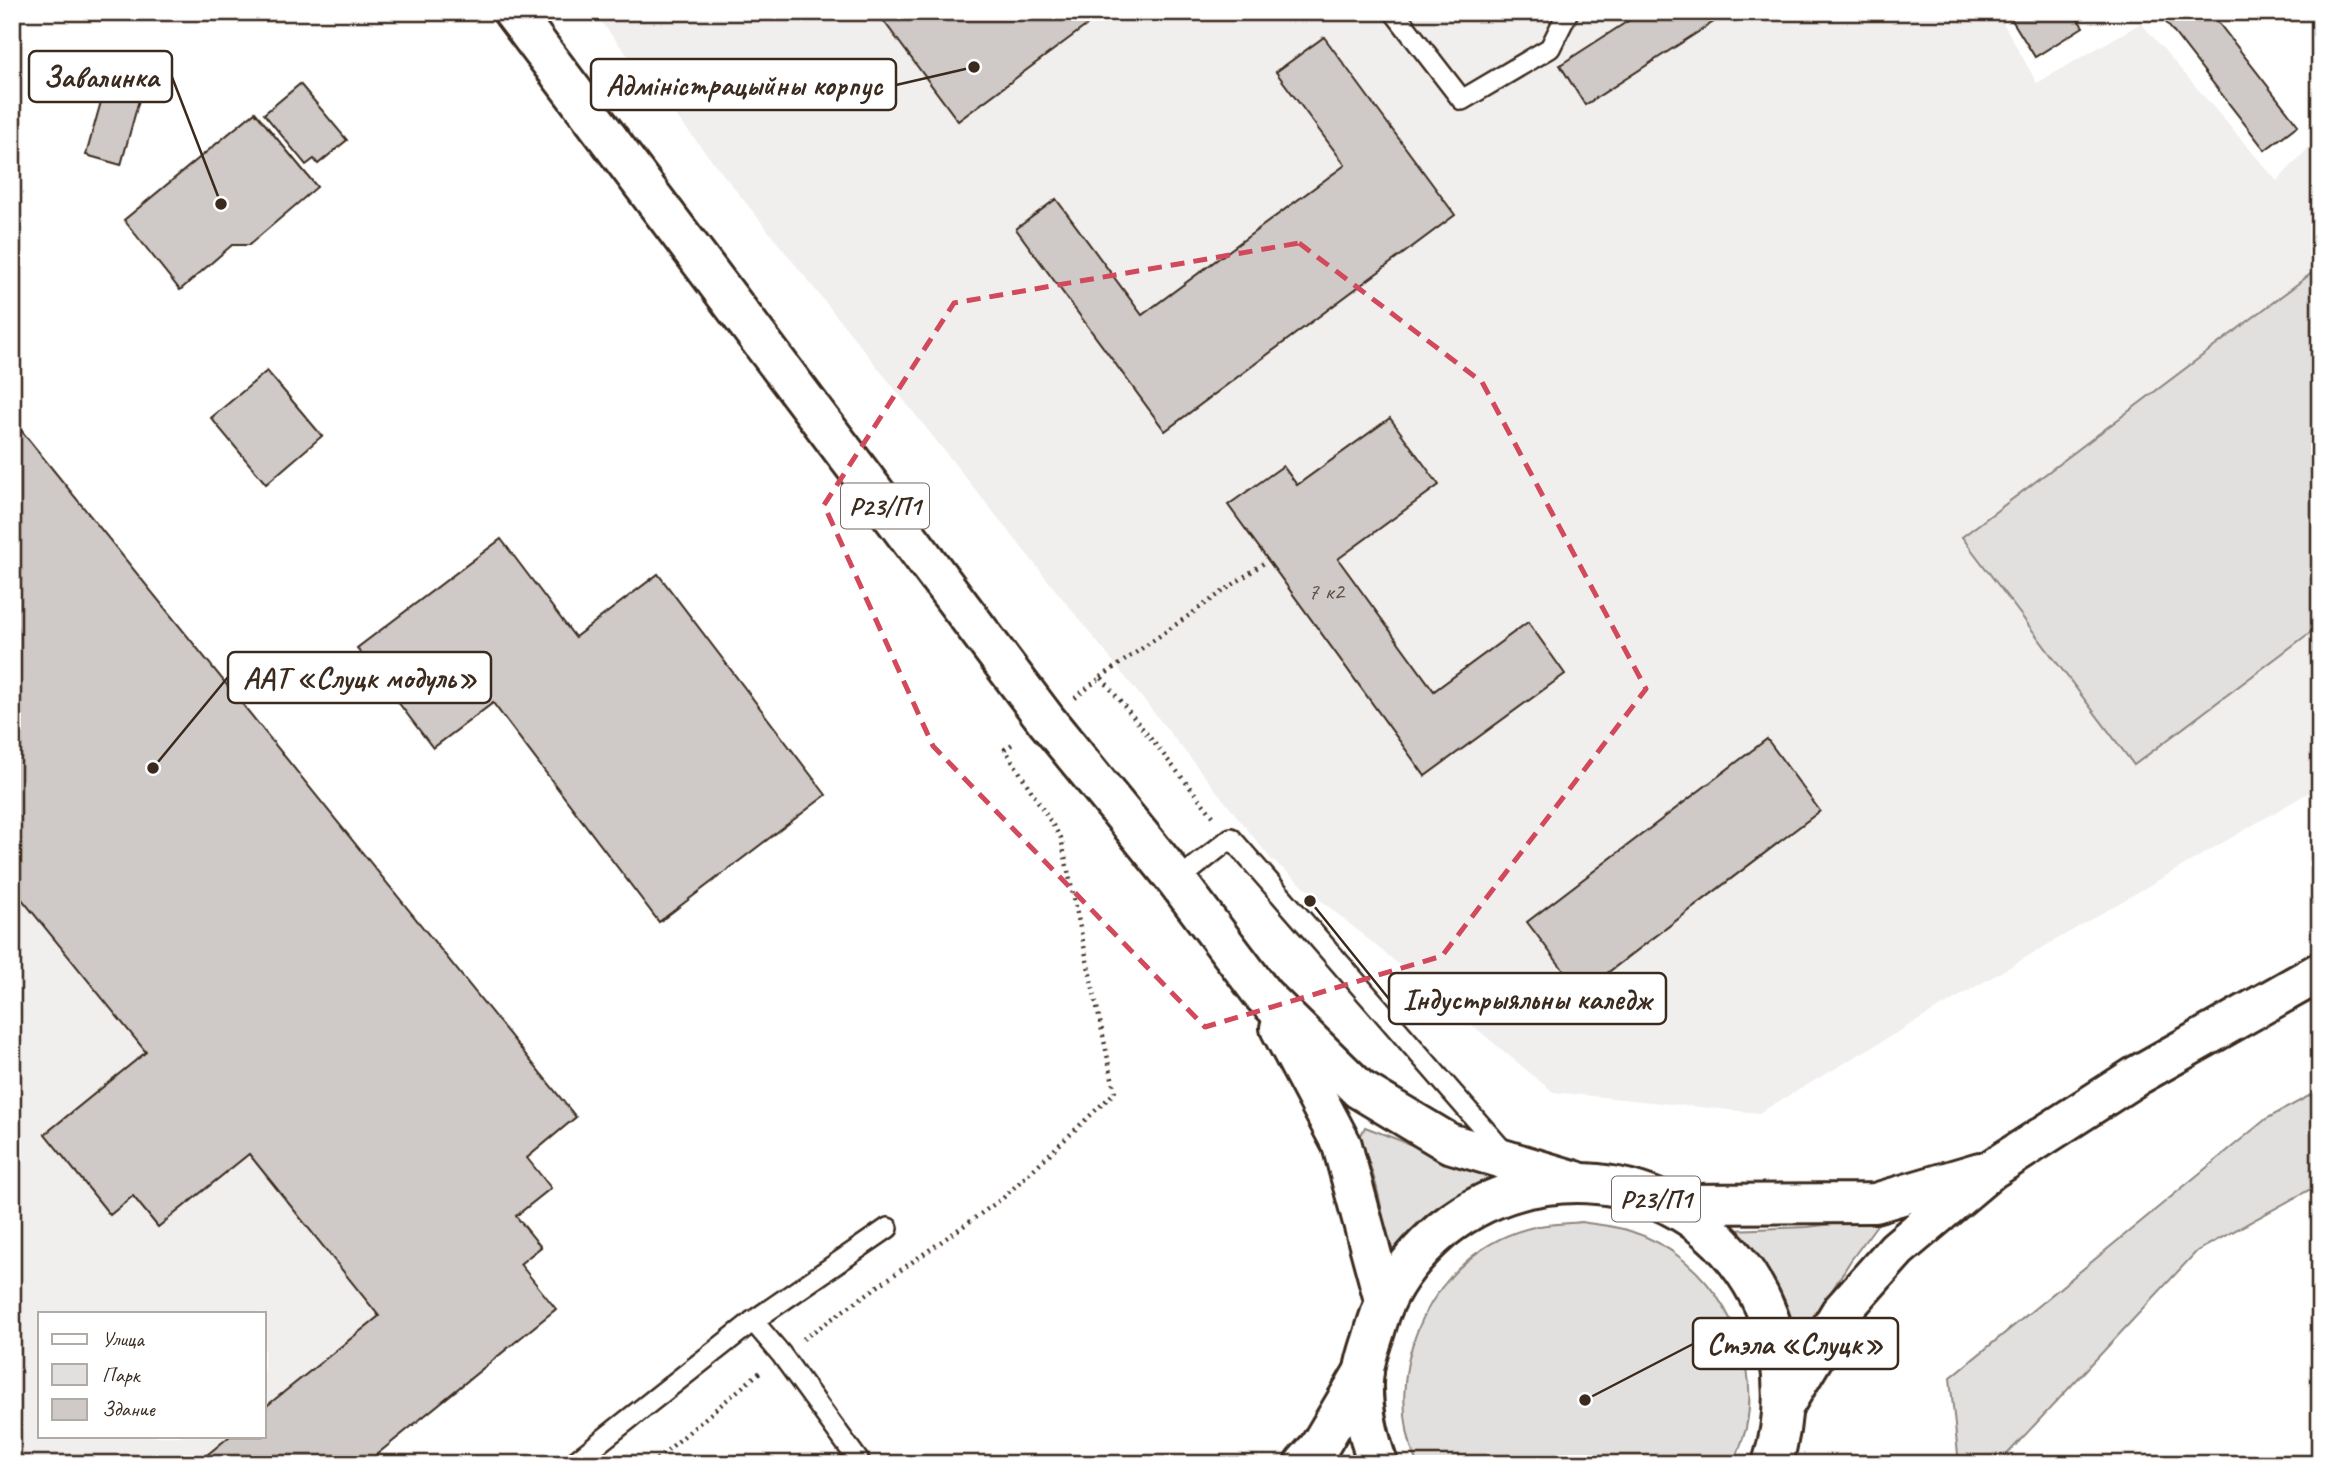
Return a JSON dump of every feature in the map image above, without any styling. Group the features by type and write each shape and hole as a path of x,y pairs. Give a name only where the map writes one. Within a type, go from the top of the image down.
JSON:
{"main road":[{"name":"Р23/П1","path":"513,12 1046,720 1177,881 1263,995 1359,1089 1449,1143 1576,1181 1624,1187 1669,1204 1719,1239 1756,1286 1779,1343 1785,1404 1780,1439 1772,1464"},
{"name":"Р23/П1","path":"1785,1404 1840,1313 1897,1250 1992,1169 2138,1075 2320,972"},
{"name":"Р23/П1","path":"1263,995 1342,1145 1384,1300"},
{"name":"Р23/П1","path":"1669,1204 1875,1203 1992,1169"},
{"name":"Р23/П1","path":"1378,1464 1368,1436 1364,1371 1384,1300 1418,1251 1463,1213 1517,1189 1576,1181"},
{"path":"1304,1464 1318,1447 1364,1371"}],"lane":[{"path":"1394,12 1462,100 1550,48 1568,12"},
{"path":"1177,881 1231,838 1513,1162"},
{"path":"572,1464 753,1321 888,1228"},
{"path":"753,1321 781,1354 862,1464"}],"path":[{"path":"651,1464 781,1354 1003,1198 1115,1092 1061,838 1005,749 1101,677 1268,560"},
{"path":"1101,677 1231,838"}],"highlighted area":[{"path":"1299,243 1482,382 1646,689 1442,956 1205,1027 933,746 824,505 954,303"}],"shaded area":[{"path":"593,12 1997,12 2037,83 2141,23 2277,181 2320,136 2320,786 1759,1113 1553,1092 1271,859"},
{"path":"12,419 576,1117 527,1157 551,1188 516,1216 541,1247 520,1264 556,1309 365,1464 12,1464"}],"green space":[{"path":"2312,273 2320,283 2320,625 2134,765 1962,537"},
{"path":"2320,1090 2320,1184 2197,1251 1998,1464 1959,1464 1950,1378 2266,1119"},
{"path":"1365,1127 1501,1179 1385,1267 1380,1201 1359,1139"},
{"path":"1882,1218 1851,1260 1799,1343 1795,1355 1732,1230 1807,1227"},
{"path":"1582,1222 1624,1229 1658,1243 1684,1261 1706,1283 1724,1308 1738,1336 1747,1366 1749,1397 1746,1428 1734,1464 1417,1464 1407,1428 1404,1391 1410,1354 1423,1319 1442,1287 1467,1261 1498,1240 1534,1227"}],"building":[{"path":"877,12 1101,12 1102,14 958,121"},
{"path":"1642,12 1729,12 1585,105 1560,65"},
{"path":"2007,12 2073,12 2083,27 2035,57"},
{"path":"2158,12 2210,12 2298,125 2265,150"},
{"path":"1324,37 1455,215 1165,431 1016,229 1056,199 1142,315 1345,165 1276,72"},
{"path":"300,84 347,140 318,164 314,159 306,165 264,114"},
{"path":"104,91 139,100 121,165 86,155"},
{"path":"255,112 317,187 249,245 232,245 180,290 124,220"},
{"path":"267,371 322,436 266,484 211,418"},
{"path":"1390,418 1439,485 1338,559 1434,691 1528,622 1565,674 1425,776 1228,505 1283,466 1297,485"},
{"path":"12,419 576,1117 527,1158 551,1188 516,1216 541,1247 520,1264 556,1309 365,1464 196,1464 228,1438 266,1438 266,1406 379,1316 249,1154 158,1227 133,1196 110,1215 45,1134 146,1052 12,887"},
{"path":"501,539 575,637 658,574 826,795 659,922 493,703 433,748 357,648"},
{"path":"1767,739 1820,811 1581,993 1527,922"}],"place":[{"name":"Адміністрацыйны корпус","path":"974,67"},
{"name":"Завалинка","path":"221,204"},
{"name":"ААТ «Слуцк модуль»","path":"153,768"},
{"name":"Індустрыяльны каледж","path":"1310,901"},
{"name":"Стэла «Слуцк»","path":"1585,1400"}]}
